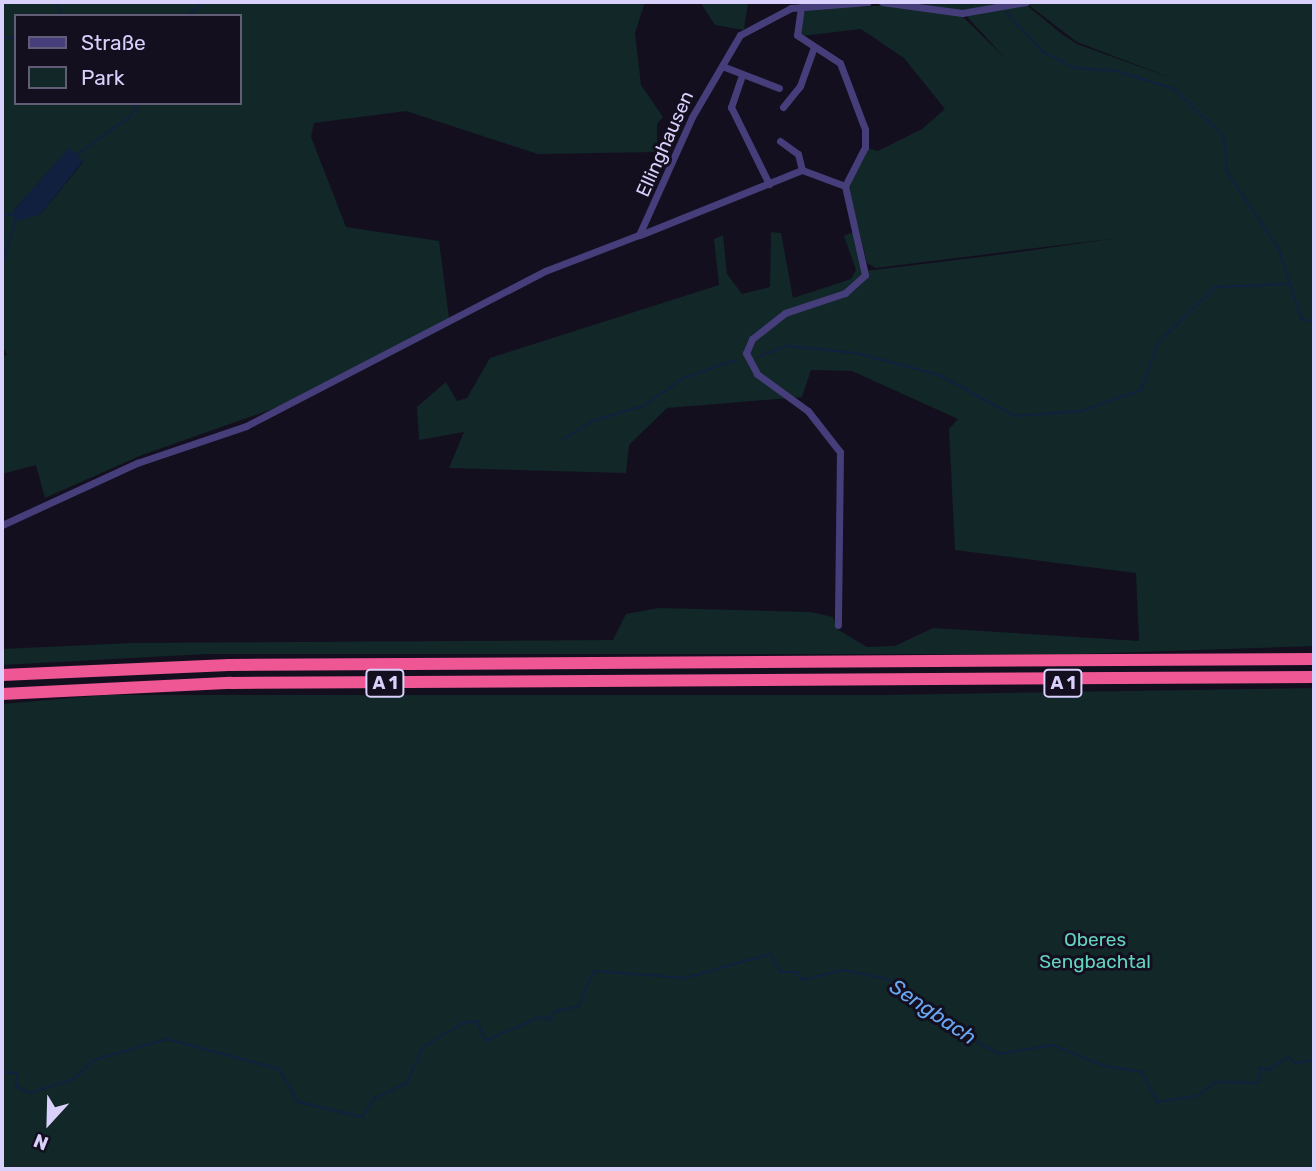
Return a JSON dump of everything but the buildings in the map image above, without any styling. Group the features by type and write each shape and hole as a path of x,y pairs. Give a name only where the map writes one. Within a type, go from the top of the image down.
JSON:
{"highway":[{"name":"A 1","path":"2,675 229,665 813,665 1314,659"},
{"name":"A 1","path":"2,694 231,683 811,684 1314,677"}],"street":[{"path":"838,625 840,452 808,411 752,369 749,344 785,313 845,293 862,281 866,264 845,186 865,147 864,129 843,68 797,35 801,7 868,2"},
{"path":"882,2 962,13 1026,2"},
{"name":"Ellinghausen","path":"639,235 692,117 740,35 768,16 801,7"},
{"path":"783,107 800,86 814,47"},
{"path":"722,66 741,78 779,88"},
{"path":"741,78 730,102 769,184"},
{"path":"780,141 798,154 802,170"},
{"path":"2,524 137,463 246,426 572,260 802,170 845,186"}],"green space":[{"path":"2,2 645,2 635,33 641,85 663,117 657,124 657,152 538,154 406,111 314,123 311,137 346,227 439,241 449,318 278,407 142,455 45,498 36,465 2,474 2,356 7,355 2,344","holes":["69,149 83,162 41,214 13,211"]},
{"path":"700,2 748,2 744,30 715,25"},
{"path":"911,2 1025,2 1024,3 1063,35 1077,44 1174,79 1077,42 1026,3 1314,2 1314,646 1081,654 206,654 2,665 2,649 132,643 613,640 626,614 659,608 810,612 833,617 837,629 867,647 895,646 933,628 1139,641 1136,573 955,550 949,429 958,419 852,371 811,370 802,397 667,408 629,445 626,473 449,468 464,432 419,440 417,407 446,382 457,401 467,398 490,358 719,285 714,239 723,235 727,274 742,294 770,287 771,232 781,233 793,298 851,279 856,270 844,236 856,231 865,271 1117,238 876,268 867,263 848,186 867,148 878,151 922,129 945,109 904,58 861,29 801,36 798,30 806,9 895,5 961,15 1005,58 962,11"},
{"name":"Oberes Sengbachtal","path":"1314,688 1314,1169 2,1169 2,704 106,695 886,695"}],"water":[{"path":"69,148 83,161 41,214 15,222 13,211"}],"waterway":[{"path":"56,2 61,14"},
{"path":"190,14 205,2"},
{"path":"1006,12 1043,52 1075,68 1117,71 1174,89 1224,137 1227,172 1279,249 1301,318 1314,323"},
{"path":"2,36 14,39"},
{"path":"76,155 131,116 138,105"},
{"path":"2,216 13,214"},
{"path":"2,264 15,222"},
{"path":"758,357 787,346 856,353 939,375 1015,416 1081,411 1141,390 1158,343 1215,287 1289,284"},
{"path":"562,440 592,421 643,406 684,378 736,360"},
{"name":"Sengbach","path":"2,1072 16,1073 16,1086 30,1093 74,1079 94,1060 167,1039 279,1069 298,1102 362,1117 375,1098 407,1083 422,1048 463,1023 477,1021 485,1041 542,1016 550,1020 555,1011 578,1007 594,971 685,978 770,954 781,972 797,972 802,980 844,970 887,979 910,991 944,1024 999,1054 1053,1045 1104,1066 1142,1072 1157,1102 1197,1096 1216,1082 1259,1083 1260,1067 1268,1070 1288,1057 1296,1063 1314,1060"}]}
